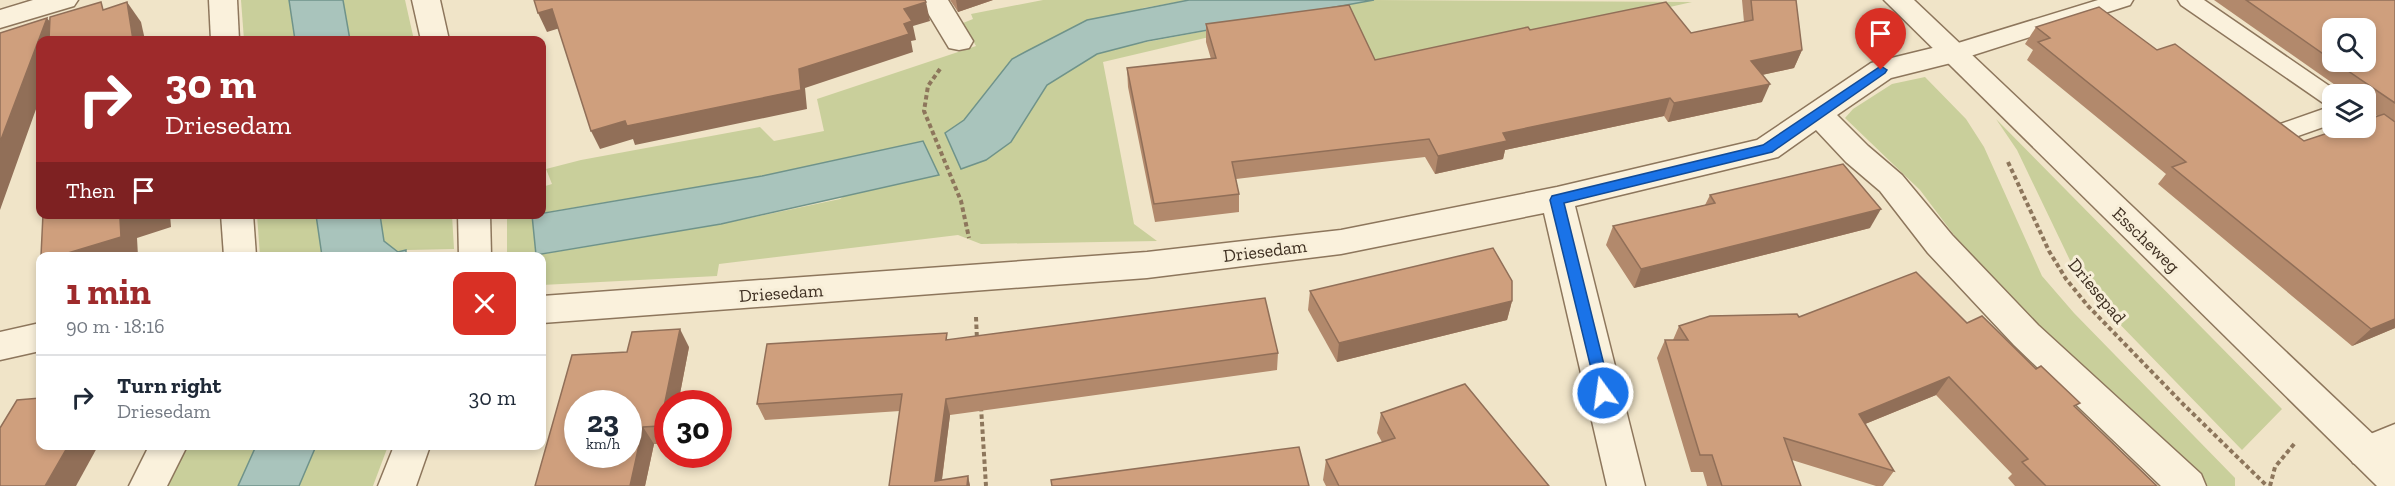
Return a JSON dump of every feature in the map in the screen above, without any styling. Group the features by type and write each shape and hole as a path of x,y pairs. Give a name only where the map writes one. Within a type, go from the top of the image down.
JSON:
{"street":[{"path":"0,19 64,0"},
{"path":"223,0 225,36"},
{"path":"426,0 434,36"},
{"path":"934,0 959,41"},
{"name":"Esscheweg","path":"1898,0 2381,446 2395,479"},
{"name":"Driesedam","path":"546,310 1147,265 1341,242 1557,200 1767,149 1881,70 1953,53"},
{"path":"1819,115 1857,154 1891,183 1940,244 2026,335 2187,486"},
{"path":"1557,200 1626,486"},
{"path":"237,219 240,252"},
{"path":"474,219 475,252"},
{"path":"0,346 36,339"},
{"path":"148,486 166,450"},
{"path":"397,486 410,450"}],"lane":[{"path":"1953,53 2122,0"},
{"path":"2199,2 2322,93"},
{"path":"2278,134 2322,119"}],"path":[{"path":"959,41 928,86 924,111 962,201 967,222 978,348"},
{"name":"Driesepad","path":"2006,158 2049,251 2066,279 2088,306 2183,404 2267,486"},
{"path":"981,405 987,486"}],"green space":[{"path":"241,0 289,0 294,36 244,36"},
{"path":"343,0 405,0 413,36 349,36"},
{"path":"1043,0 1189,0 1143,8 994,81 964,121 945,133 961,169 1011,142 1047,85 1097,54 1114,48 1374,0 1692,2 1509,43 1371,70 1350,21 1205,38 1103,62 1134,224 1157,241 981,244 958,235 719,264 717,276 546,285 546,253 721,224 840,199 923,141 762,176 546,212 546,186 552,184 546,169 581,160 760,127 774,141 824,131 817,99 976,46 963,23 973,19 971,14"},
{"path":"1925,77 1966,119 1984,147 2042,276 2074,313 2235,478 2235,486 2208,486 1994,288 1920,190 1845,118 1853,109 1892,84"},
{"path":"1996,119 2282,409 2242,450 2106,310 2078,277 2017,150"},
{"path":"257,219 317,219 321,252 260,252"},
{"path":"381,219 452,219 454,249 398,252 384,241"},
{"path":"507,219 532,219 537,252 507,252"},
{"path":"185,450 254,450 238,486 167,486"},
{"path":"314,450 386,450 373,486 299,486"}],"water":[{"path":"289,0 343,0 349,36 294,36"},
{"path":"1189,0 1374,0 1147,41 1097,54 1047,85 1011,142 986,160 961,169 945,133 964,120 1012,59 1087,20"},
{"path":"923,141 939,175 721,224 546,253 536,252 532,219 546,219 546,213 762,176"},
{"path":"317,219 381,219 384,241 398,252 321,252"},
{"path":"254,450 314,450 299,486 238,486"}],"building":[{"path":"534,0 925,0 926,2 904,9 912,21 904,24 909,34 799,69 801,90 627,126 625,121 591,131 552,9 538,13"},
{"path":"1751,0 1796,0 1802,50 1751,61 1770,84 1674,103 1670,98 1503,133 1507,141 1438,156 1429,139 1232,162 1239,194 1154,204 1127,68 1216,58 1206,24 1349,5 1375,60 1528,27 1530,30 1666,2 1691,33 1753,20"},
{"path":"2246,0 2395,0 2395,103 2376,90 2376,84 2367,84 2350,72 2376,72 2376,18 2322,18 2322,53"},
{"path":"101,2 103,10 127,2 132,36 49,36 50,17"},
{"path":"2099,7 2157,50 2175,44 2304,141 2322,135 2322,138 2376,138 2376,117 2384,114 2395,122 2395,319 2371,329 2172,167 2186,162 2038,42 2050,38 2036,27"},
{"path":"47,18 40,36 36,36 36,47 0,142 0,33"},
{"path":"1843,164 1881,209 1641,269 1613,226 1715,203 1710,195"},
{"path":"43,219 120,219 121,237 71,252 41,252"},
{"path":"1493,248 1512,281 1512,301 1339,343 1310,291"},
{"path":"1916,272 1967,323 1982,316 2036,369 2041,366 2080,403 2074,406 2157,486 2046,486 2022,462 2028,459 1949,377 1859,414 1894,471 1784,438 1801,486 1722,486 1712,455 1700,455 1665,340 1688,340 1679,326 1710,316 1797,314 1799,317"},
{"path":"1265,298 1278,353 946,399 935,481 968,476 967,486 889,486 902,394 757,404 767,344 947,333 946,340"},
{"path":"680,329 667,390 654,390 654,426 643,427 642,432 642,390 564,390 564,468 634,468 630,486 535,486 572,355 627,352 632,332"},
{"path":"1465,384 1549,486 1339,486 1326,460 1395,438 1381,413"},
{"path":"36,398 36,450 66,450 45,486 0,486 0,428 17,400"},
{"path":"1299,447 1309,486 1052,486 1051,480"}],"route":[{"path":"1603,393 1557,200 1767,149 1881,70"}]}
